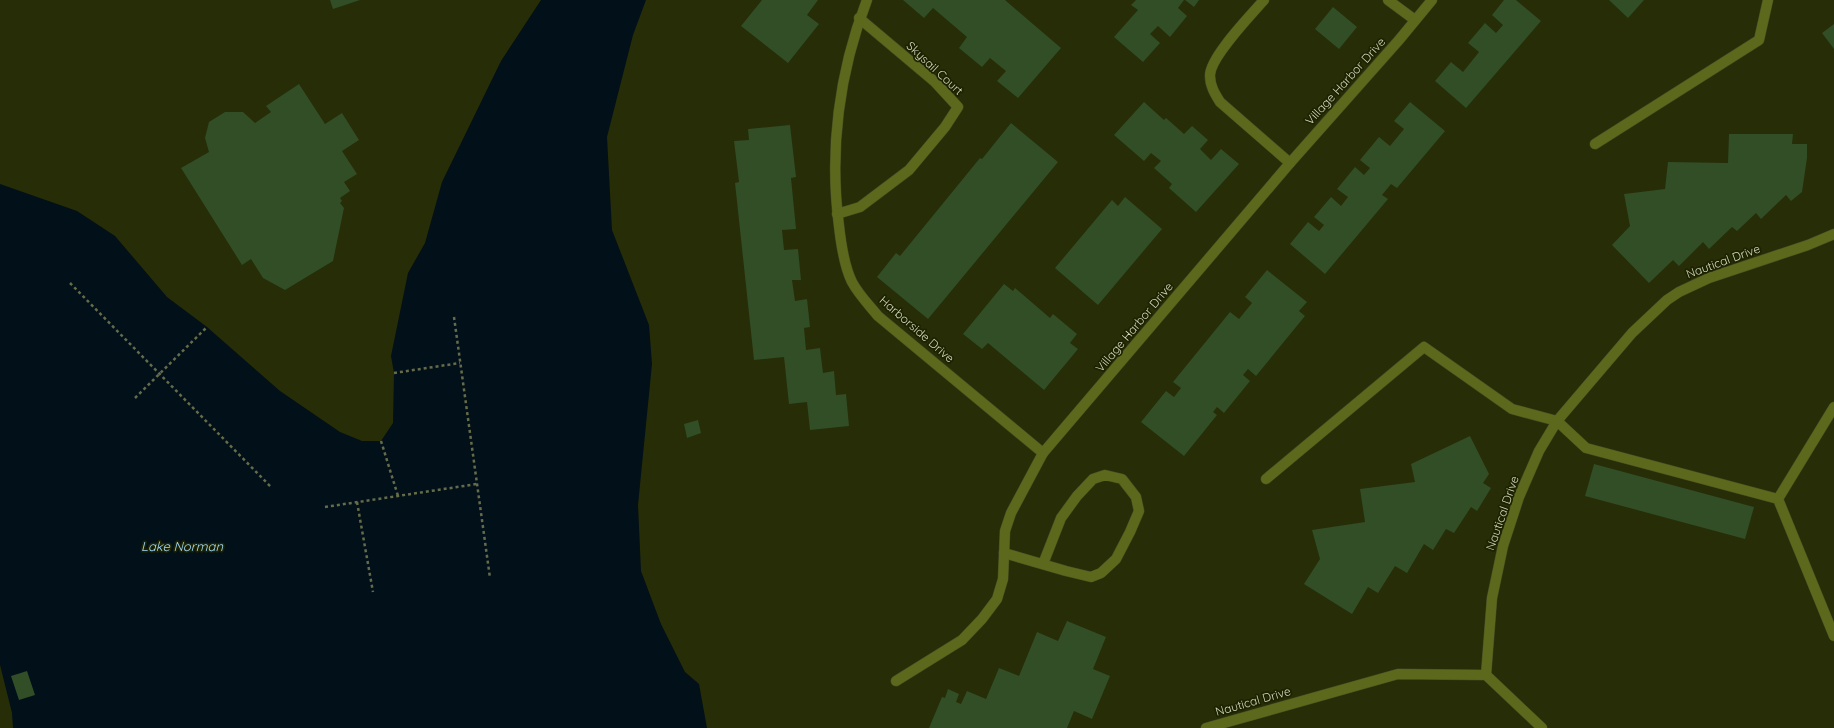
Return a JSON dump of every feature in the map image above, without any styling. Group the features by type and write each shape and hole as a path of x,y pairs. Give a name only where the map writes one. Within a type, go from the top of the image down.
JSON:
{"street":[{"name":"Harborside Drive","path":"866,0 845,73 837,115 834,166 837,214 841,244 852,281 862,298 878,316 1043,453"},
{"path":"1264,0 1215,59 1210,75 1212,90 1220,102 1290,163"},
{"path":"1388,0 1415,20"},
{"name":"Village Harbor Drive","path":"896,681 962,640 982,619 997,599 1002,579 1005,531 1011,513 1043,453 1290,163 1432,0"},
{"path":"1595,144 1759,40 1768,0"},
{"name":"Skysail Court","path":"837,214 860,207 909,170 945,126 958,107 935,82 860,18"},
{"name":"Nautical Drive","path":"1206,728 1398,674 1486,675 1492,598 1503,546 1519,497 1539,451 1557,421 1632,333 1667,300 1679,292 1709,278 1808,245 1834,234"},
{"path":"1266,479 1424,347 1512,409 1557,421 1586,448 1778,499"},
{"path":"1778,499 1834,407"},
{"path":"1004,553 1043,564 1091,577 1101,573 1116,559 1139,511 1136,497 1122,479 1104,475 1093,479 1077,496 1061,518 1043,564"},
{"path":"1778,499 1834,636"},
{"path":"1486,675 1542,728"}],"path":[{"path":"70,283 272,488"},
{"path":"454,317 490,578"},
{"path":"135,398 207,327"},
{"path":"394,373 460,363"},
{"path":"381,441 398,496"},
{"path":"325,507 477,484"},
{"path":"357,502 373,592"}],"water":[{"name":"Lake Norman","path":"541,0 646,0 633,35 607,137 612,230 649,325 652,364 638,505 641,571 661,624 685,672 699,684 707,728 13,728 12,713 0,665 0,184 77,211 115,236 167,297 207,327 280,391 340,432 362,441 381,441 393,423 394,373 391,356 408,273 425,243 442,182 501,61"}],"building":[{"path":"330,0 360,0 333,9"},
{"path":"762,0 818,0 807,15 819,24 788,63 741,26"},
{"path":"903,0 1005,0 1061,48 1018,98 997,81 1006,71 990,58 982,67 959,48 967,37 933,8 924,18"},
{"path":"1136,0 1184,0 1178,8 1187,16 1170,37 1158,26 1150,34 1160,43 1143,62 1114,37 1138,10 1131,5"},
{"path":"1185,0 1199,0 1194,7"},
{"path":"1504,0 1516,0 1541,21 1466,108 1435,81 1451,62 1463,72 1479,52 1468,43 1485,23 1496,33 1503,25 1492,15"},
{"path":"1609,0 1644,0 1628,18"},
{"path":"1333,7 1357,27 1339,49 1315,29"},
{"path":"1834,24 1834,49 1822,33"},
{"path":"299,84 325,124 342,113 359,140 342,151 357,174 344,182 350,191 340,198 342,201 340,203 344,208 333,261 285,290 263,278 251,259 242,265 181,168 209,152 205,138 209,122 225,112 243,112 255,123 271,112 266,106"},
{"path":"1144,102 1164,120 1166,118 1184,134 1192,126 1208,140 1200,149 1211,160 1221,149 1239,164 1196,212 1169,188 1172,184 1154,168 1161,161 1151,153 1144,161 1114,135"},
{"path":"1410,102 1445,131 1397,188 1391,184 1382,195 1388,199 1325,274 1290,244 1308,222 1319,231 1324,225 1314,217 1331,197 1341,206 1348,197 1337,189 1355,167 1364,175 1370,168 1360,160 1379,137 1390,146 1404,129 1394,121"},
{"path":"1011,123 1058,162 928,319 877,277 896,253 900,256 980,158 982,159"},
{"path":"790,125 796,177 791,178 796,229 782,230 784,250 798,249 801,280 792,280 795,301 807,299 810,327 804,328 806,350 820,348 823,373 834,371 836,395 846,394 849,426 810,430 807,402 789,404 784,357 754,360 735,183 739,182 734,141 749,140 748,129"},
{"path":"1729,134 1793,134 1792,144 1807,144 1807,158 1802,192 1791,201 1786,195 1761,219 1756,213 1737,231 1732,227 1709,249 1703,242 1679,266 1673,260 1649,283 1612,245 1630,226 1624,194 1665,189 1668,162 1728,163"},
{"path":"1125,197 1162,229 1098,305 1055,268 1112,200 1118,206"},
{"path":"1267,270 1307,302 1299,311 1305,316 1256,376 1248,369 1243,375 1250,381 1224,413 1217,407 1213,412 1217,415 1184,456 1141,422 1166,391 1174,397 1181,388 1173,382 1230,312 1239,319 1252,303 1245,297"},
{"path":"1004,284 1013,291 1015,288 1050,318 1053,314 1077,334 1070,343 1078,349 1044,390 988,343 982,349 963,334"},
{"path":"698,420 701,433 687,438 684,424"},
{"path":"1470,436 1489,474 1483,483 1491,488 1477,511 1471,507 1454,533 1446,529 1433,550 1424,544 1407,573 1395,566 1378,593 1368,587 1352,614 1304,584 1320,559 1312,530 1365,522 1360,489 1415,482 1411,464"},
{"path":"1594,464 1754,507 1745,539 1585,496"},
{"path":"1067,621 1106,637 1093,669 1110,676 1092,719 1074,711 1067,728 929,728 942,697 945,698 948,689 959,694 956,702 961,704 967,691 986,699 999,668 1019,676 1037,632 1058,641"},
{"path":"27,671 35,695 19,700 11,676"}]}
